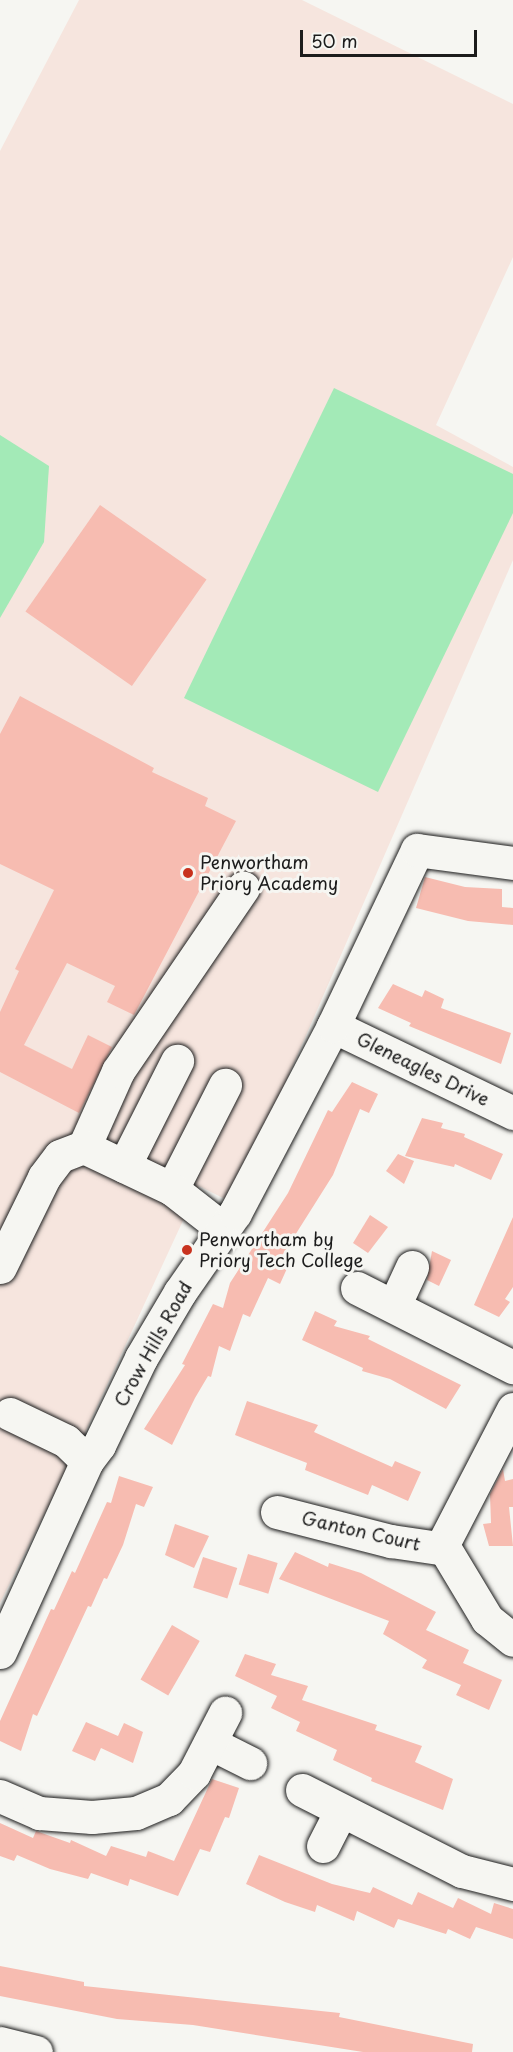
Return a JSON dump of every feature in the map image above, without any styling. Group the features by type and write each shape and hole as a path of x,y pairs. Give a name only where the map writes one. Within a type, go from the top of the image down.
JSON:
{"street":[{"name":"Crow Hills Road","path":"0,1652 87,1461 99,1445 147,1348 222,1228 235,1213 333,1026 417,850 513,863"},
{"path":"0,1267 44,1177 60,1156 84,1147 118,1071 243,888"},
{"name":"Gleneagles Drive","path":"333,1026 513,1113"},
{"path":"124,1166 177,1061"},
{"path":"172,1189 225,1085"},
{"path":"84,1147 172,1189 222,1228"},
{"path":"394,1306 412,1268"},
{"path":"357,1288 513,1367"},
{"path":"513,1409 444,1542 445,1549 487,1619 513,1640"},
{"path":"3,1412 66,1441 87,1461"},
{"name":"Ganton Court","path":"270,1507 391,1541 445,1549"},
{"path":"0,1796 39,1813 93,1817 136,1814 169,1799 194,1773 225,1713"},
{"path":"210,1743 250,1763"},
{"path":"302,1790 462,1871 513,1884"},
{"path":"323,1846 341,1811"},
{"path":"0,2043 36,2052"}],"shaded area":[{"name":"Penwortham Priory Academy","path":"79,0 302,0 513,104 513,257 436,425 513,467 513,560 233,1203 199,1186 82,1439 0,1603 0,151"}],"green space":[{"path":"334,388 513,474 513,513 378,792 184,698"},
{"path":"0,435 49,466 44,542 0,618"}],"building":[{"path":"100,505 206,580 132,686 25,611"},
{"path":"20,696 154,768 152,772 208,798 205,806 236,821 134,1015 107,1002 115,986 67,963 24,1045 72,1069 88,1035 112,1047 79,1113 0,1072 0,1012 19,971 15,969 54,890 0,864 0,734"},
{"path":"425,877 465,887 502,889 502,907 513,908 513,925 468,921 416,908"},
{"path":"393,984 422,997 425,990 444,999 441,1008 511,1033 501,1064 409,1026 411,1023 378,1008"},
{"path":"352,1082 378,1094 369,1113 360,1109 333,1175 280,1259 289,1264 280,1284 268,1278 250,1317 243,1314 230,1351 219,1346 211,1377 208,1376 195,1398 172,1445 144,1429 185,1365 182,1364 213,1304 223,1308 230,1283 288,1193 328,1110 332,1112"},
{"path":"422,1118 443,1123 441,1128 465,1134 464,1137 503,1154 491,1180 455,1164 454,1167 405,1156"},
{"path":"398,1154 414,1161 404,1184 386,1171"},
{"path":"370,1215 388,1227 368,1253 353,1243"},
{"path":"513,1217 513,1287 505,1299 510,1302 499,1317 474,1305"},
{"path":"432,1251 451,1260 439,1286 427,1280"},
{"path":"315,1311 337,1321 334,1326 370,1336 368,1339 461,1385 446,1409 390,1379 362,1371 363,1368 302,1340"},
{"path":"247,1401 318,1425 314,1432 392,1467 395,1461 421,1472 408,1501 372,1485 368,1495 305,1470 307,1463 235,1435"},
{"path":"503,1469 505,1481 513,1479 513,1507 509,1507 513,1546 489,1546 483,1524 491,1523 490,1494"},
{"path":"119,1476 153,1487 144,1507 136,1504 123,1545 91,1607 88,1606 37,1716 33,1714 21,1751 0,1741 0,1721 51,1609 54,1610 72,1571 75,1573 107,1502 111,1503"},
{"path":"175,1524 209,1536 194,1568 165,1555"},
{"path":"295,1552 328,1567 329,1563 361,1573 436,1612 426,1630 469,1650 463,1663 502,1680 489,1710 456,1695 461,1685 422,1668 427,1660 383,1634 389,1621 279,1579"},
{"path":"248,1554 278,1563 268,1594 239,1585"},
{"path":"203,1557 237,1568 227,1599 193,1587"},
{"path":"172,1625 200,1641 168,1696 140,1680"},
{"path":"245,1654 276,1664 271,1675 308,1686 302,1700 377,1725 375,1730 422,1746 415,1762 453,1779 443,1810 371,1781 372,1778 333,1760 337,1750 296,1731 300,1722 271,1708 277,1696 235,1676"},
{"path":"86,1722 118,1736 124,1723 143,1732 133,1763 101,1748 95,1761 72,1751"},
{"path":"212,1779 239,1788 229,1818 225,1817 210,1852 200,1849 178,1896 130,1879 128,1886 91,1873 88,1879 50,1869 17,1855 14,1861 0,1856 0,1823 33,1838 36,1831 70,1843 71,1840 106,1856 111,1846 146,1857 148,1851 174,1861"},
{"path":"259,1855 332,1884 370,1893 373,1887 412,1905 418,1892 453,1908 458,1898 491,1914 494,1903 513,1909 513,1939 476,1927 470,1939 448,1929 446,1934 398,1919 394,1928 357,1911 354,1921 317,1905 315,1912 285,1902 246,1884"},
{"path":"0,1966 84,1982 84,1986 340,2013 339,2017 473,2044 472,2052 363,2052 193,2025 117,2019 0,1996"}],"place":[{"name":"Penwortham Priory Academy","path":"188,873"},
{"name":"Penwortham by Priory Tech College","path":"187,1250"}]}
